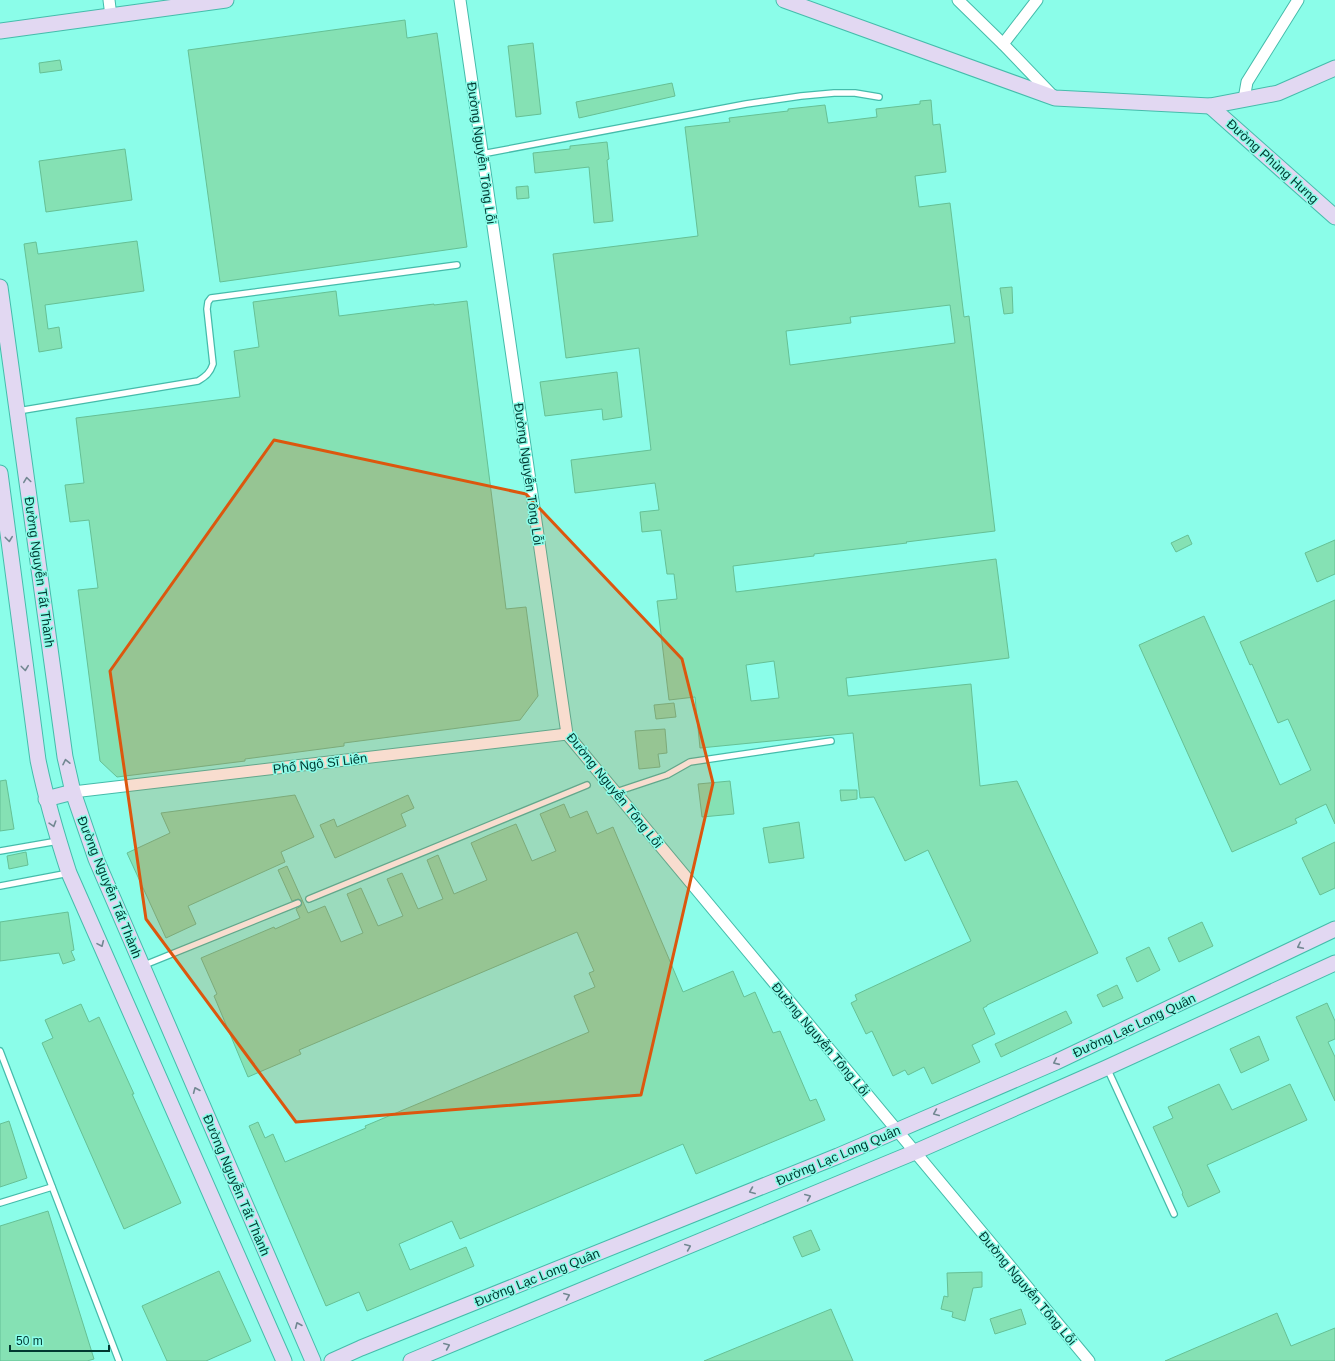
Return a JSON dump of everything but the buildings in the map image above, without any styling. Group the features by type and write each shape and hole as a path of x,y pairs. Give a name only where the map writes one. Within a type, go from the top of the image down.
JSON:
{"main road":[{"path":"0,31 226,0"},
{"path":"784,0 1055,98 1210,106 1278,93 1335,68"},
{"name":"Đường Phùng Hưng","path":"1210,106 1335,217"},
{"name":"Đường Nguyễn Tất Thành","path":"0,287 65,757 73,792 96,859 313,1361"},
{"name":"Đường Nguyễn Tất Thành","path":"0,473 38,760 46,799 58,841 69,873 284,1361"},
{"path":"46,799 73,792"},
{"name":"Đường Lạc Long Quân","path":"332,1361 368,1345 838,1156 1056,1062 1335,929"},
{"name":"Đường Lạc Long Quân","path":"411,1361 915,1152 1106,1068 1335,963"}],"street":[{"path":"109,0 111,16"},
{"name":"Đường Nguyễn Tông Lỗi","path":"460,0 567,734 1089,1361"},
{"path":"958,0 1055,98"},
{"path":"1003,44 1037,0"},
{"path":"1244,99 1248,82 1298,0"},
{"name":"Phố Ngô Sĩ Liên","path":"73,792 567,734"}],"lane":[{"path":"482,154 746,104 801,96 855,93 879,97"},
{"path":"17,411 198,381 210,372 213,364 207,308 208,302 211,298 457,264"},
{"path":"615,792 667,775 690,762 831,740"},
{"path":"309,899 587,785"},
{"path":"0,851 58,841"},
{"path":"0,886 69,873"},
{"path":"142,966 298,903"},
{"path":"0,1051 119,1361"},
{"path":"1106,1068 1174,1214"},
{"path":"0,1203 52,1187"}],"highlighted area":[{"path":"274,440 526,494 682,659 713,783 641,1095 296,1122 146,919 110,671"}]}
